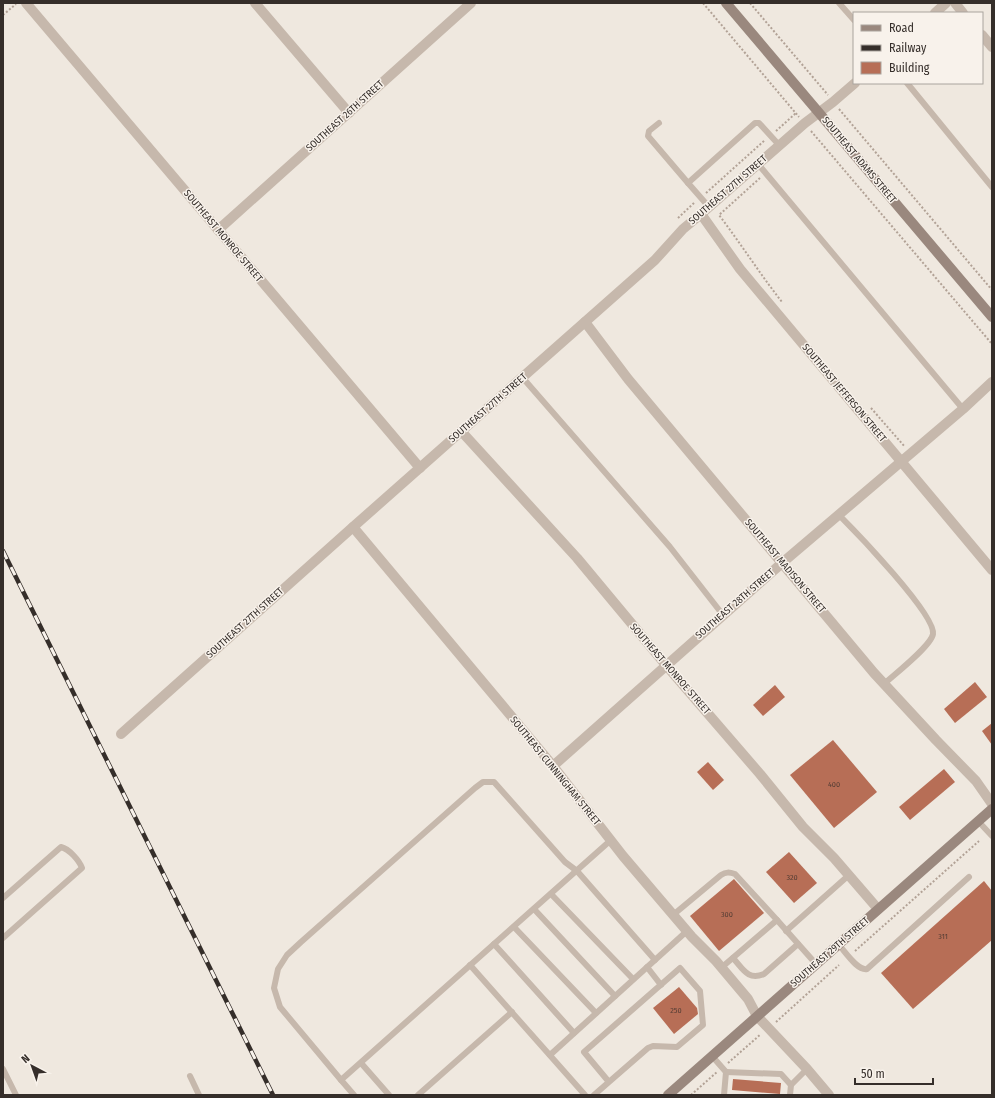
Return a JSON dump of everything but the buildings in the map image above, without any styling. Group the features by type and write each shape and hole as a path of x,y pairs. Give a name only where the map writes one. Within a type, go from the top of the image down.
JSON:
{"main road":[{"name":"SOUTHEAST ADAMS STREET","path":"726,3 992,317"},
{"name":"SOUTHEAST 29TH STREET","path":"668,1095 992,809"}],"street":[{"name":"SOUTHEAST MONROE STREET","path":"26,3 420,468"},
{"path":"255,3 349,113"},
{"name":"SOUTHEAST 26TH STREET","path":"218,230 471,3"},
{"path":"936,12 946,3"},
{"path":"955,3 962,12"},
{"path":"983,36 992,47"},
{"name":"SOUTHEAST 27TH STREET","path":"121,734 655,260 683,229 779,145 854,84"},
{"name":"SOUTHEAST JEFFERSON STREET","path":"705,210 740,269 992,570"},
{"name":"SOUTHEAST MADISON STREET","path":"585,322 628,379 884,684 976,781 992,804"},
{"name":"SOUTHEAST 28TH STREET","path":"553,766 782,563 963,409 992,382"},
{"name":"SOUTHEAST MONROE STREET","path":"461,431 577,558 804,827 849,875 878,909"},
{"name":"SOUTHEAST CUNNINGHAM STREET","path":"353,527 553,766 611,840 673,915 748,999 757,1016 807,1069 829,1095"}],"lane":[{"path":"839,3 853,19"},
{"path":"908,84 992,187"},
{"path":"659,122 649,131 648,136 700,197 705,210"},
{"path":"688,183 754,123 759,123 779,145"},
{"path":"758,164 963,409"},
{"path":"522,377 670,547 723,615"},
{"path":"839,515 871,548 905,587 924,612 933,631 933,636 922,649 884,684"},
{"path":"354,1095 280,1007 274,988 278,969 287,955 306,937 483,782 494,782 565,862 577,871 655,960"},
{"path":"978,821 992,836"},
{"path":"341,1080 611,840"},
{"path":"3,898 61,847 66,848 82,868 3,938"},
{"path":"673,915 721,875 730,872 735,874 816,964"},
{"path":"786,931 849,875"},
{"path":"838,944 859,967 864,970 867,969 969,877"},
{"path":"551,894 633,980"},
{"path":"534,909 615,996"},
{"path":"721,968 777,920"},
{"path":"514,926 596,1013"},
{"path":"550,1055 687,931"},
{"path":"494,944 574,1033"},
{"path":"733,958 748,974 752,977 757,977 764,974 798,944"},
{"path":"470,965 585,1095"},
{"path":"647,967 661,985"},
{"path":"594,1095 609,1082 648,1048 653,1046 677,1047 703,1025 700,991 680,968 584,1052 609,1082"},
{"path":"418,1095 512,1012"},
{"path":"712,1056 726,1072 724,1095"},
{"path":"361,1063 389,1095"},
{"path":"3,1069 16,1095"},
{"path":"790,1095 791,1085 807,1069"},
{"path":"726,1072 781,1074 791,1085"},
{"path":"190,1076 199,1095"}],"path":[{"path":"3,15 17,3"},
{"path":"703,3 992,344"},
{"path":"750,3 992,290"},
{"path":"678,218 796,113"},
{"path":"763,176 719,215 743,247 766,282 786,307"},
{"path":"867,403 907,450"},
{"path":"855,951 979,841"}],"railway":[{"path":"3,551 273,1095"}]}
